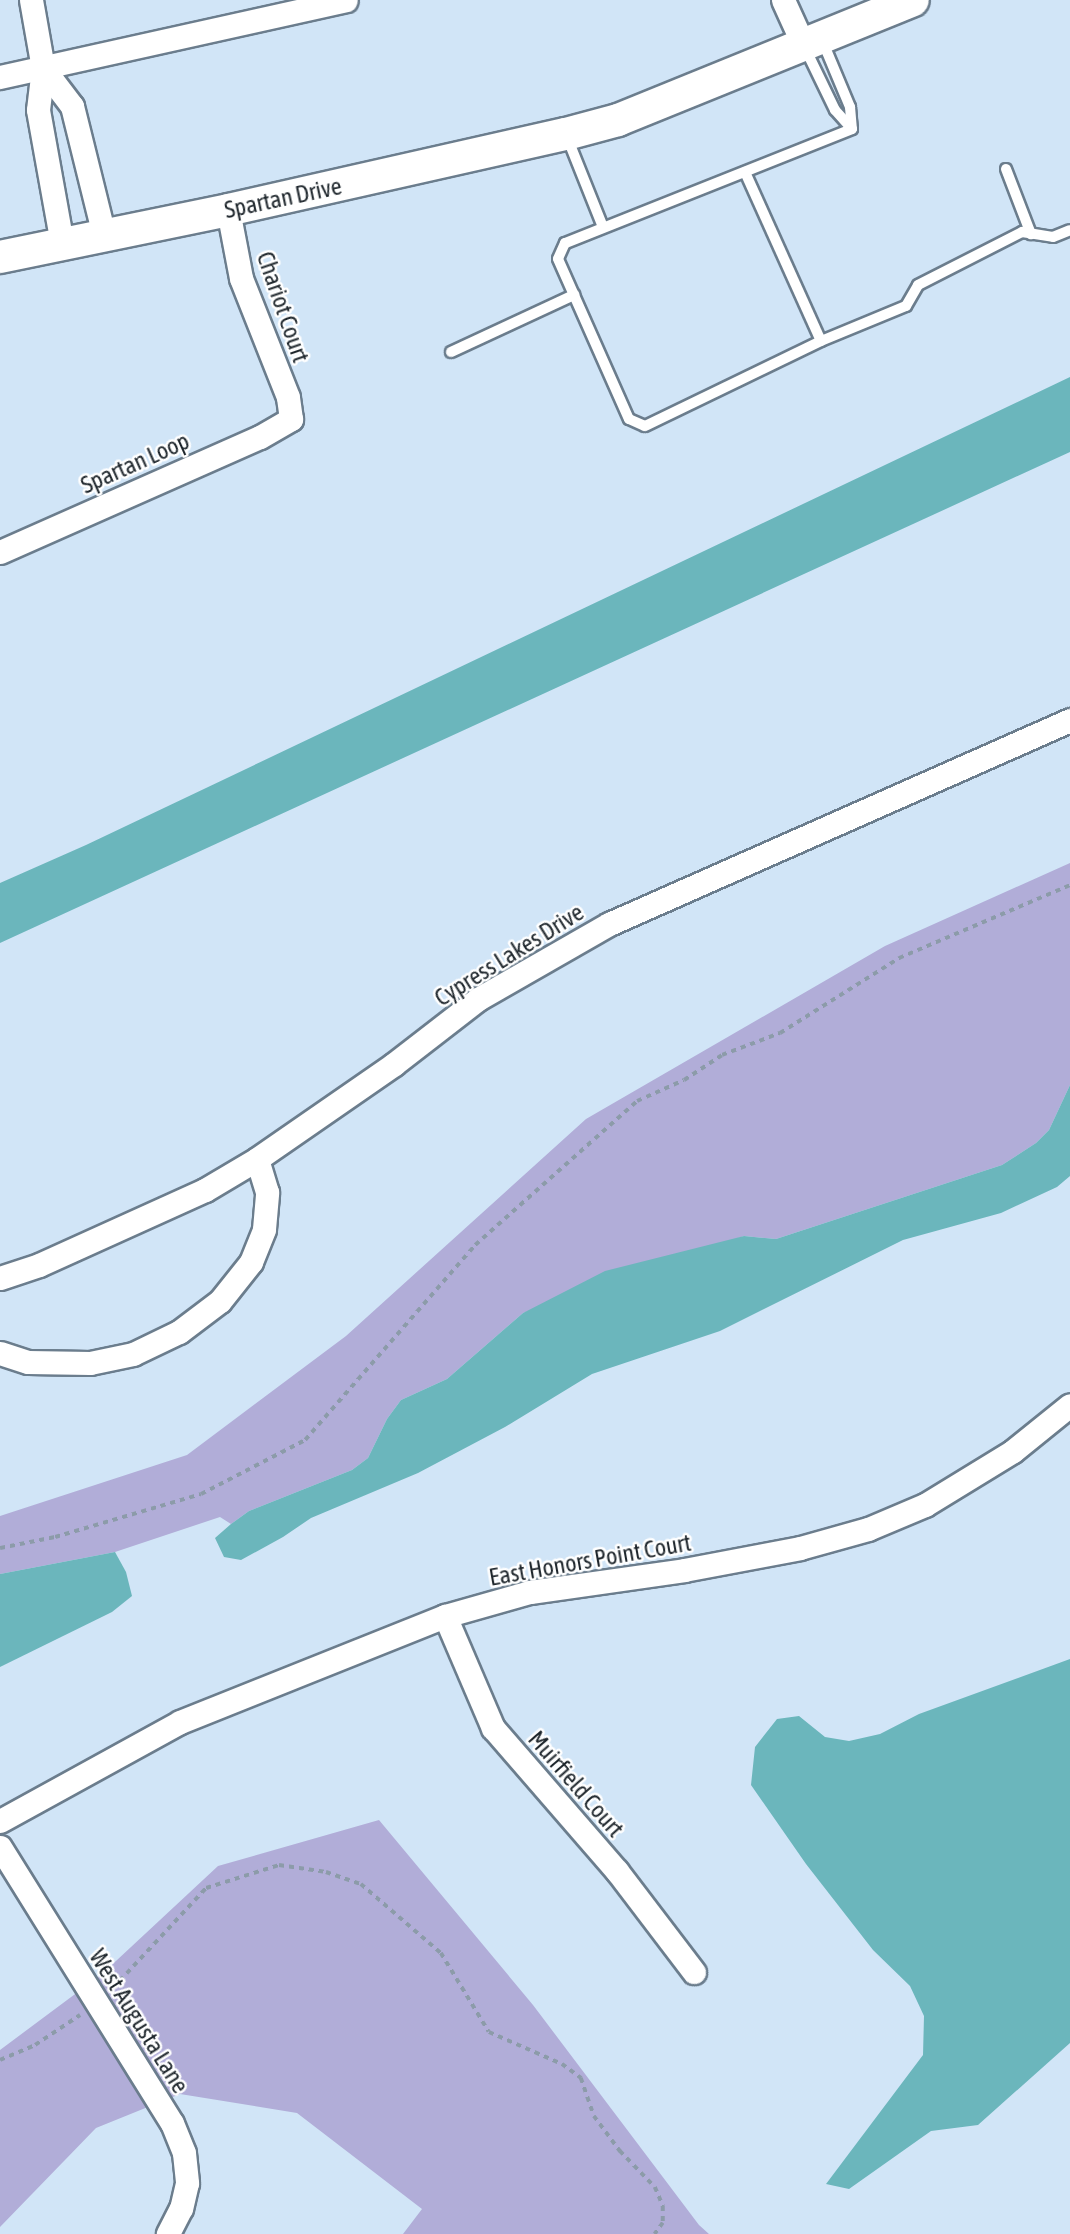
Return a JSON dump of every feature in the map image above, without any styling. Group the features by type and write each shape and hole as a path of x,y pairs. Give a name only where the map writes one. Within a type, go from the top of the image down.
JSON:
{"street":[{"path":"31,0 43,68 38,110 62,244"},
{"path":"0,77 346,0"},
{"path":"783,0 812,41"},
{"name":"Spartan Drive","path":"0,257 228,210 618,120 913,0"},
{"path":"43,68 72,106 104,235"},
{"name":"Chariot Court","path":"228,210 241,278 288,397 291,419"},
{"name":"Spartan Loop","path":"0,552 260,437 291,419"},
{"name":"Cypress Lakes Drive","path":"0,1278 39,1265 182,1201 257,1159 394,1064 478,999 609,924 1070,720"},
{"path":"0,1353 28,1362 90,1363 133,1354 179,1332 220,1301 251,1262 264,1229 267,1192 257,1159"},
{"name":"East Honors Point Court","path":"0,1821 180,1721 445,1616 530,1592 684,1570 800,1548 868,1529 925,1505 1013,1451 1070,1405"},
{"name":"Muirfield Court","path":"445,1616 493,1728 617,1871 694,1972"},
{"name":"West Augusta Lane","path":"0,1847 172,2123 184,2153 187,2183 181,2208 168,2234"}],"lane":[{"path":"812,41 835,110 852,130"},
{"path":"812,41 850,107 852,130"},
{"path":"852,130 565,243 558,258 629,419 645,426 821,341 906,306 918,285 1022,232 1053,237 1070,230"},
{"path":"566,134 604,227"},
{"path":"1006,169 1031,234"},
{"path":"745,172 821,341"},
{"path":"451,352 574,295"}],"path":[{"path":"0,1548 55,1537 201,1494 305,1440 475,1245 637,1101 684,1080 722,1055 780,1033 900,958 1070,885"},
{"path":"0,2060 35,2045 98,2004 206,1888 279,1865 326,1872 360,1884 441,1953 489,2032 562,2064 581,2078 594,2116 620,2151 656,2187 663,2223 655,2234"}],"shaded area":[{"path":"1070,377 1070,452 0,943 0,883 86,845"},
{"path":"1070,863 1070,1085 1049,1130 1036,1143 1002,1165 776,1239 744,1236 523,1313 447,1379 401,1400 387,1419 368,1458 352,1470 249,1511 231,1524 220,1517 115,1552 0,1574 0,1516 187,1455 346,1336 586,1119 885,946"},
{"path":"1070,1085 1070,1176 1057,1187 1001,1213 903,1240 720,1331 592,1374 505,1427 418,1473 311,1518 241,1560 224,1557 215,1538 231,1524 249,1511 352,1470 368,1458 387,1419 401,1400 447,1379 523,1313 605,1271 744,1236 776,1239 1002,1165 1036,1143 1049,1130"},
{"path":"115,1552 126,1572 132,1596 112,1612 0,1667 0,1574"},
{"path":"1070,1659 1070,2043 978,2125 931,2131 849,2189 826,2184 923,2055 924,2016 910,1986 873,1950 806,1864 751,1785 755,1747 777,1719 799,1716 825,1737 849,1741 880,1734 919,1714"},
{"path":"379,1820 533,2005 699,2225 709,2234 403,2234 422,2209 297,2113 180,2094 96,2128 0,2227 0,2050 102,1974 218,1866"}]}
